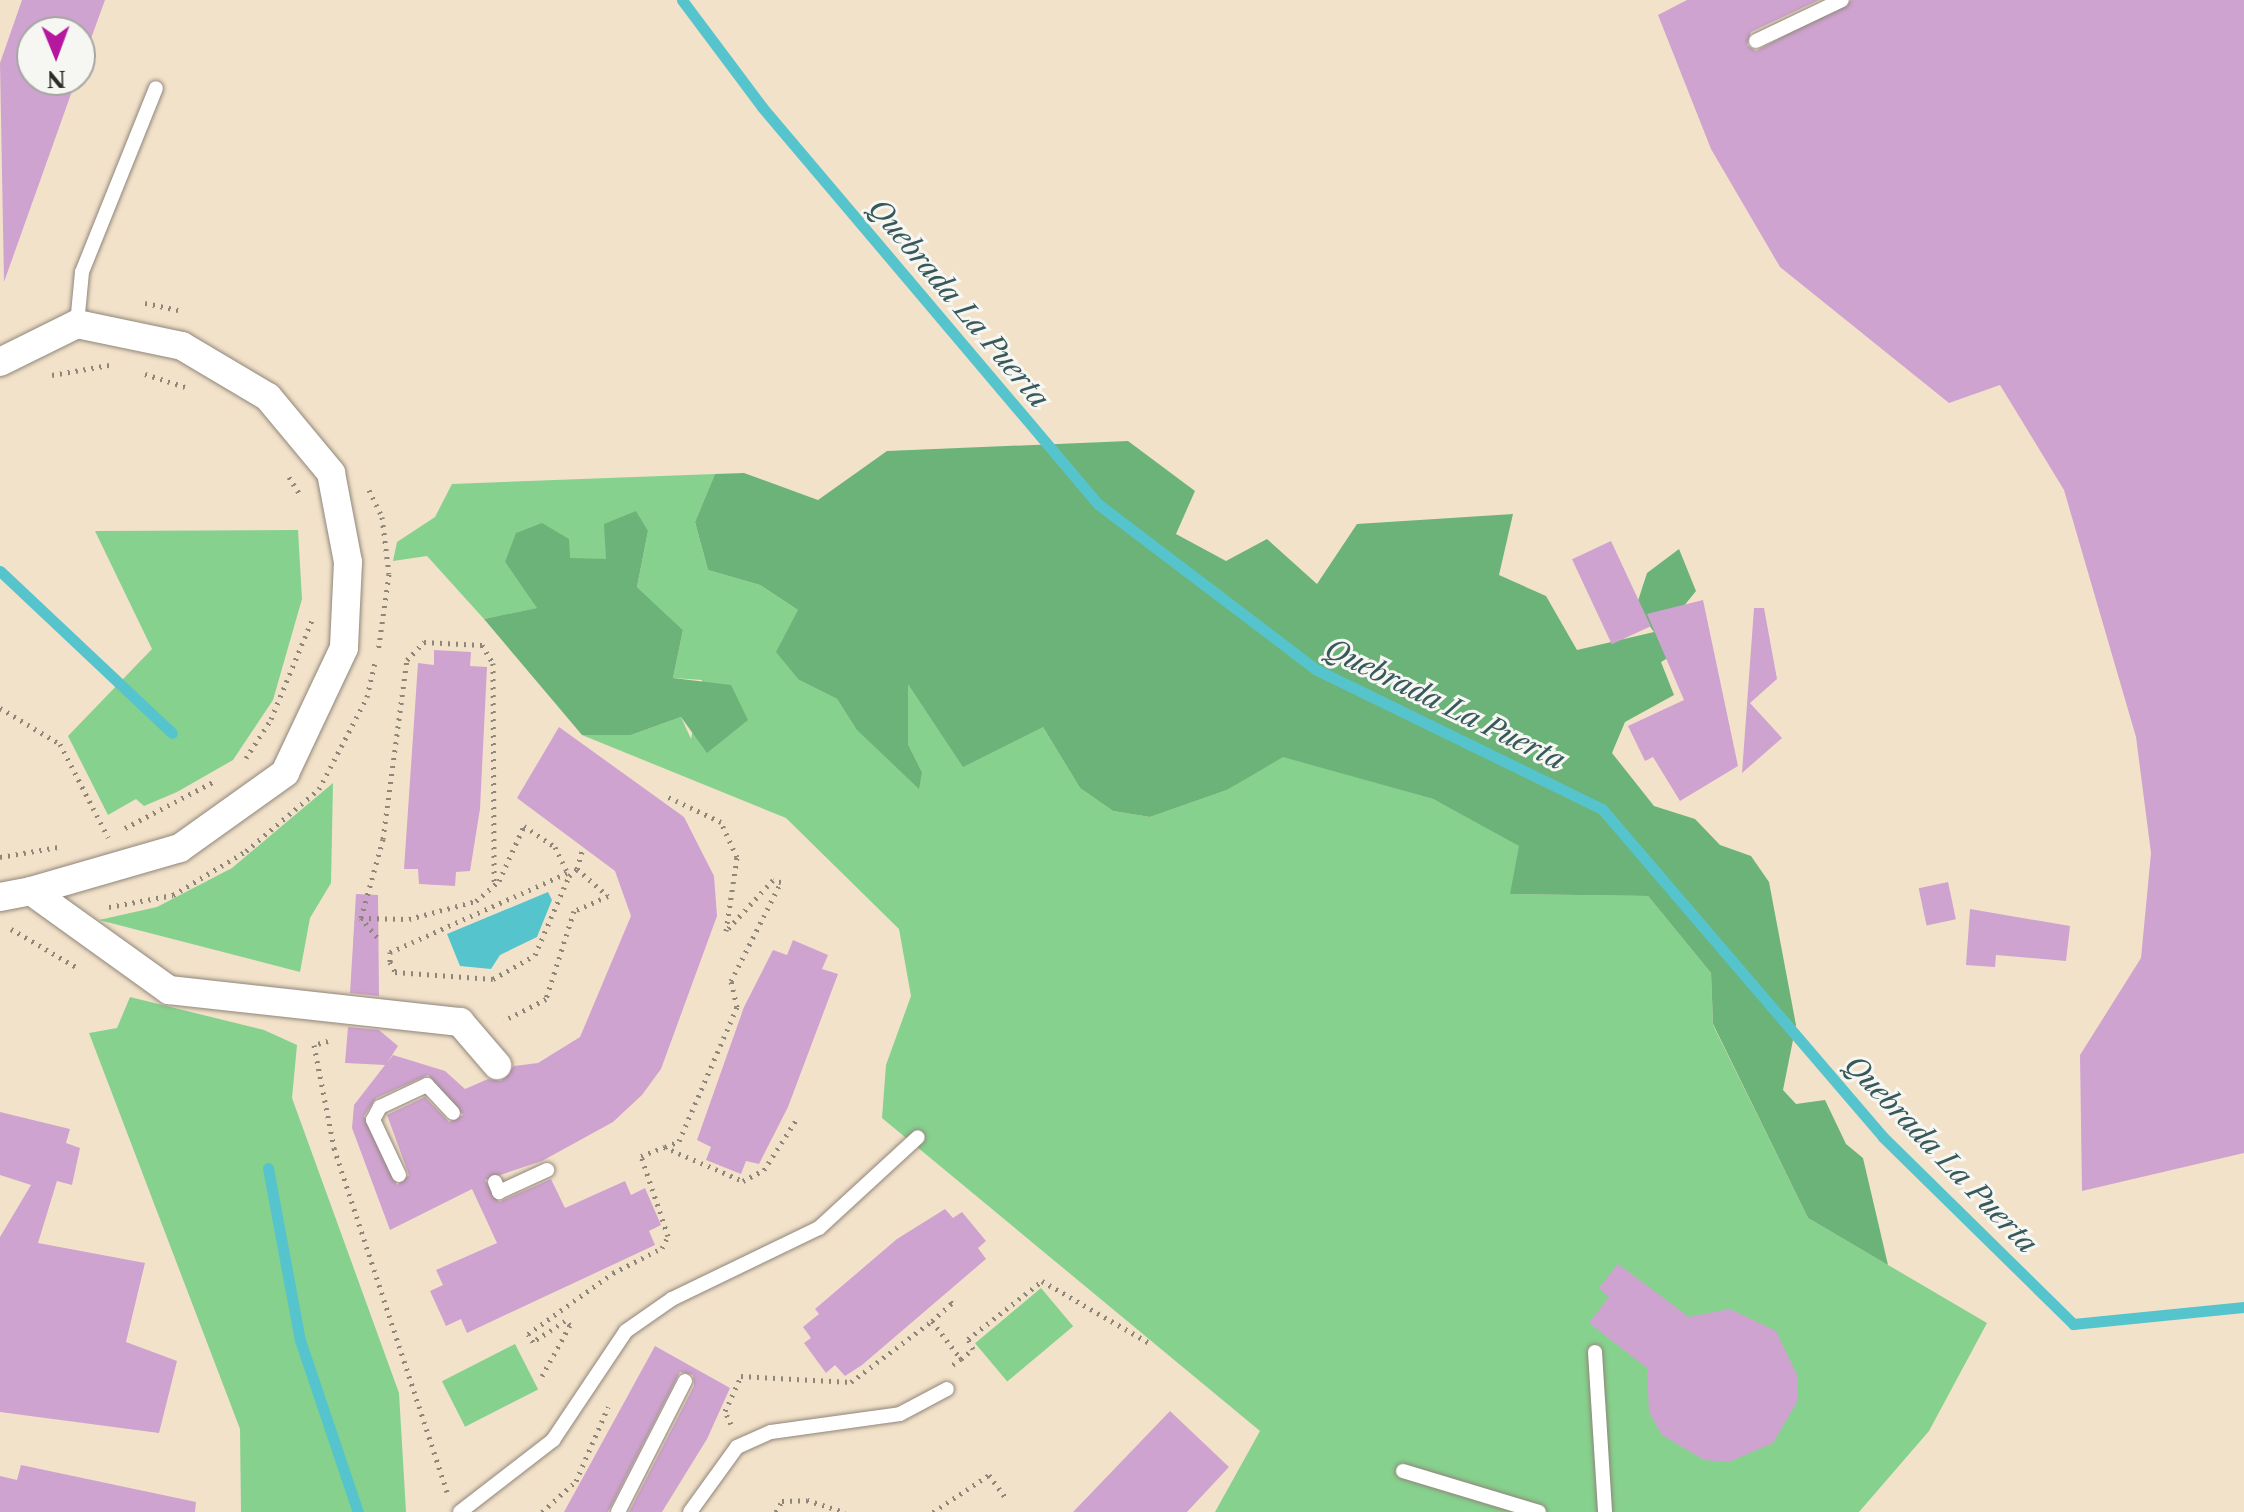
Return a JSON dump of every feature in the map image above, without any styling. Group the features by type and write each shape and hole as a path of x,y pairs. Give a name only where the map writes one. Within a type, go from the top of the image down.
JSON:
{"street":[{"path":"0,362 77,324 182,346 268,397 331,473 348,562 344,648 285,773 236,814 151,862 0,897"},
{"path":"31,891 169,990 460,1022 497,1065"}],"lane":[{"path":"1756,41 1842,0"},
{"path":"77,324 82,272 156,88"},
{"path":"399,1175 373,1120 380,1107 427,1085 453,1113"},
{"path":"460,1512 553,1440 626,1331 672,1299 819,1228 918,1137"},
{"path":"495,1182 499,1192 547,1170"},
{"path":"1595,1352 1605,1512"},
{"path":"618,1512 685,1381"},
{"path":"690,1512 737,1447 771,1432 900,1414 947,1389"},
{"path":"1403,1471 1539,1512"}],"path":[{"path":"36,380 116,364"},
{"path":"130,369 202,393"},
{"path":"282,465 306,504"},
{"path":"233,769 271,719 318,603"},
{"path":"361,918 383,839 407,660 424,642 482,645 493,663 494,885"},
{"path":"0,708 60,744 108,838"},
{"path":"94,840 108,838 225,776"},
{"path":"542,1376 570,1325 565,1321 533,1342 528,1334 613,1273 662,1248 668,1236 641,1156 679,1141 737,1007 731,981 781,882 773,880 726,931 737,857 721,822 668,797"},
{"path":"361,918 409,919 476,901 494,885 524,826 555,847 568,874 535,955 493,979 395,972 390,962 390,952 568,874 577,869 582,851"},
{"path":"0,857 66,845"},
{"path":"507,1029 501,1017 546,999 574,911 608,896 577,869"},
{"path":"361,918 377,937"},
{"path":"339,1038 314,1045 334,1148 449,1498"},
{"path":"664,1147 743,1181 764,1170 796,1120"},
{"path":"947,1389 943,1374 973,1349 968,1339 1042,1281 1151,1344"},
{"path":"737,1447 725,1411 741,1376 851,1382 932,1321 952,1303 948,1298"},
{"path":"932,1321 961,1359"},
{"path":"542,1512 576,1481 611,1399"},
{"path":"933,1512 989,1475 1007,1500"},
{"path":"776,1512 782,1501 807,1500 845,1512"}],"green space":[{"path":"1128,441 1195,491 1176,534 1226,561 1267,539 1317,584 1357,524 1513,514 1499,575 1546,596 1577,650 1654,632 1636,607 1647,573 1679,549 1696,591 1671,622 1683,649 1661,662 1674,695 1625,722 1612,753 1654,806 1695,819 1720,845 1751,856 1769,882 1796,1025 1783,1090 1796,1104 1825,1100 1846,1144 1863,1158 1888,1265 1808,1218 1713,1024 1711,973 1648,896 1510,894 1519,846 1433,799 1283,757 1227,790 1150,817 1113,811 1080,788 1043,727 963,767 908,684 908,744 922,772 919,789 856,729 837,699 799,680 776,652 798,610 760,585 708,570 695,522 715,474 744,473 818,500 887,451"},
{"path":"715,474 695,522 708,570 760,585 798,610 799,680 837,699 856,729 922,772 908,744 907,682 918,696 1043,727 1080,788 1113,811 1150,817 1227,790 1282,756 1433,799 1520,846 1511,894 1648,896 1711,973 1713,1025 1808,1218 1987,1323 1929,1431 1859,1512 1215,1512 1260,1431 882,1118 886,1065 911,996 899,929 786,818 582,735 631,735 681,717 691,739 702,680 673,678 683,630 637,587 648,531 606,559 505,562 538,608 484,619 427,556 393,561 397,542 435,517 452,484"},
{"path":"636,511 648,531 637,587 683,630 673,678 731,685 748,720 707,753 681,717 631,735 582,735 484,619 537,608 505,562 516,533 542,523 569,539 570,558 606,559 604,524"},
{"path":"298,530 302,599 273,700 233,760 177,792 144,806 136,799 108,815 68,736 152,649 95,531"},
{"path":"333,783 331,883 310,918 300,972 99,920 157,907 232,868"},
{"path":"130,997 264,1030 297,1045 292,1098 399,1393 406,1512 241,1512 240,1429 89,1033 117,1028"},
{"path":"1041,1288 1073,1326 1007,1382 975,1343"},
{"path":"515,1344 538,1389 465,1427 442,1381"}],"water":[{"path":"548,892 552,900 537,937 500,955 491,969 460,966 447,934"}],"building":[{"path":"22,0 105,0 96,25 96,16 16,16"},
{"path":"1687,0 1819,0 1751,32 1747,45 1756,51 1852,0 2244,0 2244,1153 2082,1191 2080,1055 2141,958 2151,853 2136,737 2064,490 2000,385 1949,403 1780,267 1711,149 1658,15"},
{"path":"16,17 16,96 70,96 4,282 0,63"},
{"path":"1611,541 1651,626 1612,644 1572,559"},
{"path":"1703,600 1738,766 1680,801 1653,757 1645,761 1628,726 1684,700 1647,614"},
{"path":"1754,608 1764,608 1777,679 1750,703 1782,738 1742,773"},
{"path":"434,650 471,652 470,666 487,667 480,809 470,871 456,872 455,886 419,884 418,869 404,869 418,663 434,665"},
{"path":"559,727 684,817 714,876 717,916 661,1069 642,1095 613,1122 542,1161 485,1180 499,1202 551,1179 565,1208 625,1181 631,1195 645,1188 661,1225 649,1231 655,1245 467,1333 461,1319 446,1326 430,1291 443,1285 436,1270 497,1243 472,1189 390,1230 352,1128 354,1105 385,1065 345,1063 348,1027 379,1030 398,1046 387,1063 393,1055 445,1071 465,1089 488,1079 501,1081 514,1066 538,1063 580,1037 631,916 615,871 517,798","holes":["428,1075 463,1115 449,1122 425,1097 387,1115 409,1175 397,1185 364,1116 376,1098"]},
{"path":"1948,882 1956,919 1927,925 1919,888"},
{"path":"356,894 378,895 379,996 350,993"},
{"path":"1970,909 2070,926 2066,961 1996,955 1995,967 1966,965"},
{"path":"793,940 828,955 822,969 838,974 788,1107 759,1164 746,1161 741,1174 706,1160 711,1147 697,1140 744,1007 773,950 787,955"},
{"path":"0,1112 70,1129 66,1143 80,1148 72,1185 57,1181 38,1243 145,1263 126,1342 177,1361 159,1433 0,1412 0,1237 31,1185 0,1175"},
{"path":"945,1209 953,1218 962,1212 986,1241 978,1248 986,1259 862,1365 845,1376 835,1365 826,1373 804,1343 811,1338 803,1327 819,1314 815,1309 897,1239"},
{"path":"1618,1264 1689,1317 1730,1309 1776,1331 1798,1377 1797,1402 1773,1443 1729,1462 1704,1460 1662,1435 1649,1412 1647,1368 1589,1323 1609,1297 1599,1288"},
{"path":"655,1346 730,1388 707,1439 662,1512 629,1512 694,1386 693,1375 680,1372 608,1512 564,1512"},
{"path":"1170,1411 1229,1467 1187,1512 1073,1512"},
{"path":"21,1465 196,1502 195,1512 0,1512 0,1476 17,1480"}],"waterway":[{"name":"Quebrada La Puerta","path":"682,0 762,107 1098,504 1315,669 1602,809 1883,1137 2073,1324 2244,1307"},
{"path":"0,571 172,733"},
{"path":"268,1168 300,1340 358,1512"}]}
